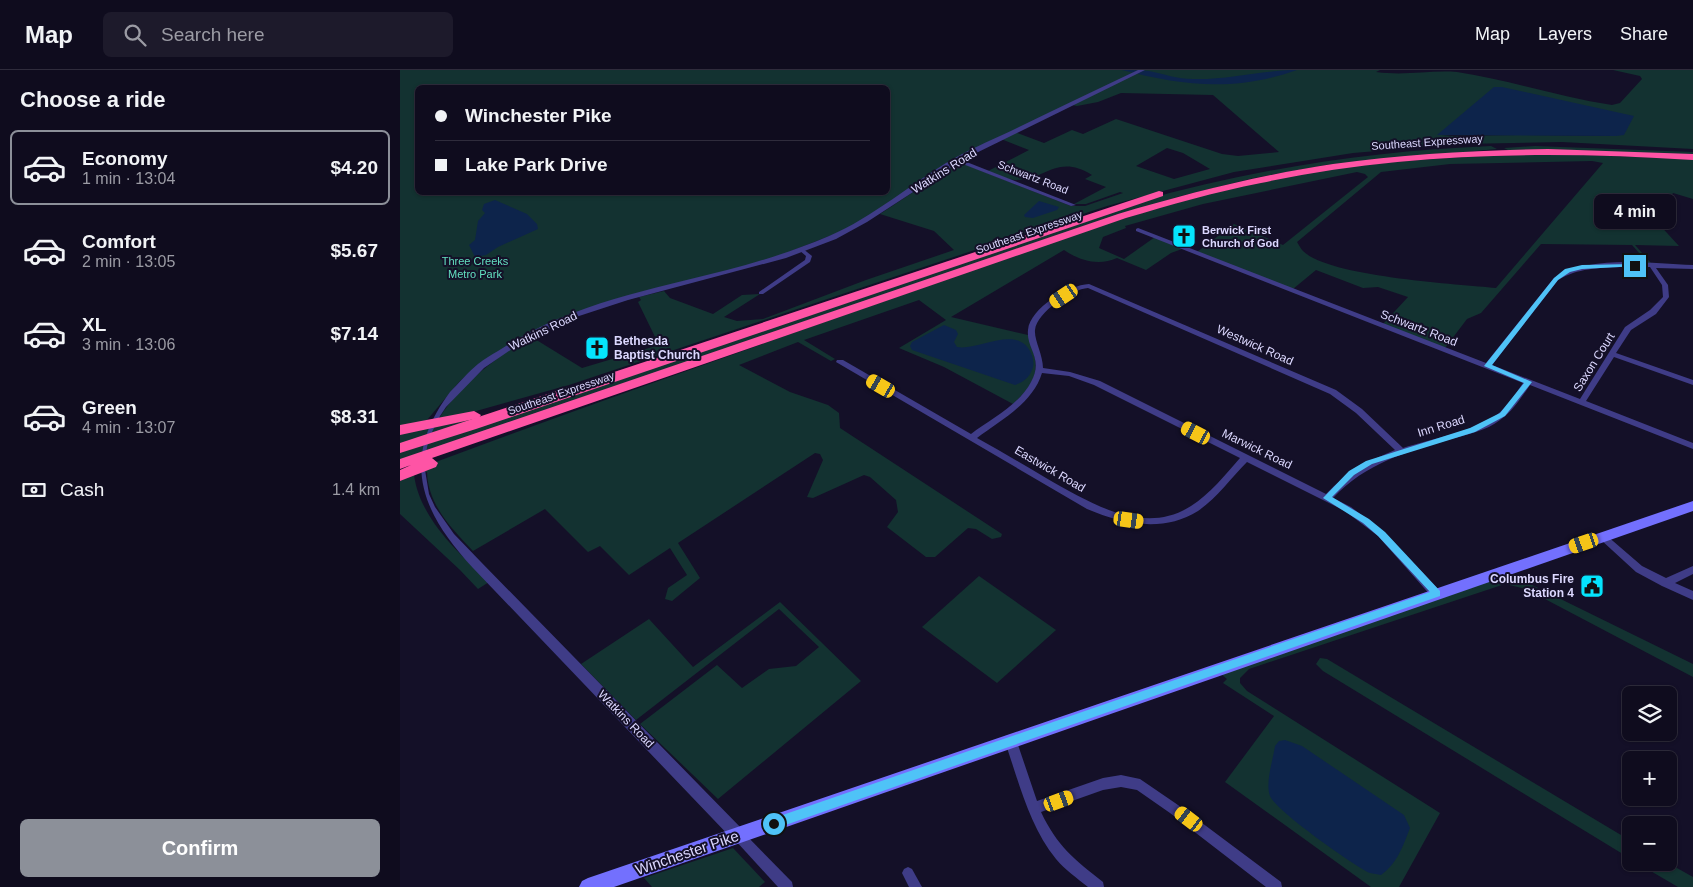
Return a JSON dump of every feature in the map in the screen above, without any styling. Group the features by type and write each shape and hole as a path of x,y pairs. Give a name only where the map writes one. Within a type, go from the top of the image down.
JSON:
{"highway":[{"name":"Southeast Expressway","path":"1247,172 1349,155 1466,146 1574,144 1693,151"},
{"name":"Southeast Expressway","path":"400,464 1122,216 1195,194 1264,178 1340,165 1464,154 1551,152 1693,157"},
{"name":"Southeast Expressway","path":"400,448 1099,212 1194,184"},
{"path":"400,430 438,424 561,395"},
{"path":"400,476 600,395"}],"main road":[{"name":"Winchester Pike","path":"588,887 1693,506"}],"street":[{"name":"Watkins Road","path":"739,836 457,542 432,510 425,496 420,478 422,447 438,412 458,388 480,367 517,342 555,322 606,304 740,270 802,250 865,221 957,160 1142,70"},
{"name":"Schwartz Road","path":"957,160 1073,205"},
{"name":"Schwartz Road","path":"1138,230 1693,446"},
{"path":"760,293 808,261 809,256 802,250"},
{"name":"Saxon Court","path":"1581,403 1628,330 1653,312 1666,297 1665,285 1652,266"},
{"path":"1487,366 1562,273 1582,267 1693,267"},
{"name":"Westwick Road","path":"1040,370 1032,339 1032,323 1043,309 1073,289 1084,286 1100,290 1333,392 1359,411 1401,451"},
{"path":"1612,354 1693,383"},
{"name":"Eastwick Road","path":"840,362 1090,507 1114,516 1142,522 1170,518 1193,509 1246,457"},
{"path":"971,438 1017,403 1031,389 1040,370"},
{"name":"Marwick Road","path":"1040,370 1070,374 1097,383 1327,498 1366,521 1382,534 1436,594"},
{"name":"Inn Road","path":"1327,498 1342,482 1360,468 1401,451 1472,430 1494,421 1509,408 1528,382"},
{"path":"1603,537 1639,569 1693,596"},
{"path":"1665,583 1693,570"},
{"path":"1011,742 1041,824 1060,855 1098,887"},
{"path":"1036,808 1103,784 1121,781 1140,785 1276,887"},
{"path":"739,836 787,887"},
{"path":"908,873 916,887"}],"green space":[{"name":"Three Creeks Metro Park","path":"400,70 1380,70 1376,72 1457,72 1612,105 1620,103 1642,79 1640,76 1613,70 1693,70 1693,149 1562,142 1460,144 1353,153 1234,172 1107,206 569,385 437,422 446,408 467,384 503,354 530,336 582,368 659,345 638,302 641,300 639,297 664,291 670,298 713,314 742,295 760,294 724,317 737,321 763,319 866,280 954,250 934,231 880,214 959,162 1071,206 1085,206 1123,193 1120,192 1086,204 1074,204 1106,187 1085,179 1092,175 1080,169 1069,167 1060,167 1034,177 1014,180 988,171 1029,150 1001,139 1015,132 1044,143 1072,130 1083,134 1116,119 1222,154 1238,156 1279,152 1213,95 1121,93 1098,102 1077,106 1072,105 975,149 871,216 842,231 771,259 557,320 478,366 460,381 427,420 400,428","holes":["1633,116 1616,136 1518,135 1442,136","1167,148 1183,153 1210,169 1174,179 1136,166"]},
{"path":"1491,146 1497,149 1326,165 1254,178 1177,197 400,461 400,451 1137,202 1224,180 1356,157 1446,148"},
{"path":"1535,146 1693,152 1693,156 1508,150 1504,148"},
{"path":"1554,154 1693,159 1693,199 1673,193 1656,221 1679,246 1635,245 1651,263 1648,263 1632,245 1541,244 1481,313 1467,319 1445,348 1383,324 1408,297 1378,287 1363,288 1316,270 1293,289 1197,252 1234,224 1283,245 1368,177 1357,172 1203,204 1125,226 1126,228 1103,237 1099,248 1124,259 1155,237 1182,249 1171,253 1146,270 1117,258 1103,262 1090,261 1076,257 1064,250 951,317 1028,335 1035,356 1035,372 1033,380 1013,404 944,367 899,348 946,320 919,300 804,340 835,359 831,361 798,342 739,365 790,392 828,405 839,413 840,428 1002,534 1001,537 992,539 976,529 968,528 935,557 926,557 887,527 898,512 896,500 870,477 864,475 813,498 807,497 823,460 820,454 815,453 678,543 700,578 672,601 665,599 668,588 687,575 670,548 629,575 600,546 588,552 545,509 473,551 449,525 436,506 428,484 427,472 414,475 418,491 432,521 465,559 489,582 478,589 400,514 400,479 433,463 710,363 1147,211 1239,186 1317,171 1396,162","holes":["1592,161 1603,163 1496,288 1395,278 1339,267 1317,260 1303,251 1297,242 1381,172 1450,164"]},
{"path":"479,418 400,444 400,432"},
{"path":"1510,574 1693,664 1693,677 1526,589 1505,584 1249,669 1240,678 1240,683 1247,691 1440,813 1399,887 1371,887 1225,782 1274,716 1223,683 1227,679 1221,674"},
{"path":"979,576 1056,630 997,683 922,627"},
{"path":"780,602 861,681 718,799 640,724 717,665 742,688 769,669 796,666 819,647 779,609 636,720 581,664 649,619 693,667"},
{"path":"1320,658 1327,659 1622,836 1622,854 1323,671 1316,664"},
{"path":"733,848 765,882 759,887 652,887 644,878"},
{"path":"1677,868 1693,877 1693,887 1678,887 1651,871 1677,871"}],"water":[{"path":"1122,70 1149,71 1187,79 1206,79 1297,70 1252,82 1209,84 1167,80"},
{"path":"1494,87 1502,87 1634,116 1624,135 1616,136 1437,135"},
{"path":"495,200 527,214 537,224 538,229 498,247 486,255 475,257 469,245 475,240 478,221 485,213 482,210 484,204"},
{"path":"1039,201 1059,207 1057,210 1033,218 1025,217 1024,215"},
{"path":"944,325 956,330 958,334 954,342 957,347 976,346 1006,339 1015,340 1023,344 1030,351 1033,358 1031,373 1021,383 1015,385 912,350 910,346 912,342"},
{"path":"1285,740 1302,746 1404,815 1410,828 1402,848 1387,871 1381,875 1370,873 1361,868 1300,825 1275,803 1270,796 1269,778 1275,746 1279,741"}],"place":[{"name":"Berwick First Church of God","path":"1184,236"},
{"name":"Bethesda Baptist Church","path":"597,348"},
{"name":"Columbus Fire Station 4","path":"1592,586"}],"route":[{"path":"774,824 1436,594 1382,534 1348,509 1327,498 1352,473 1369,462 1472,430 1494,421 1509,408 1528,382 1487,366 1556,279 1567,270 1582,267 1635,266"}]}
